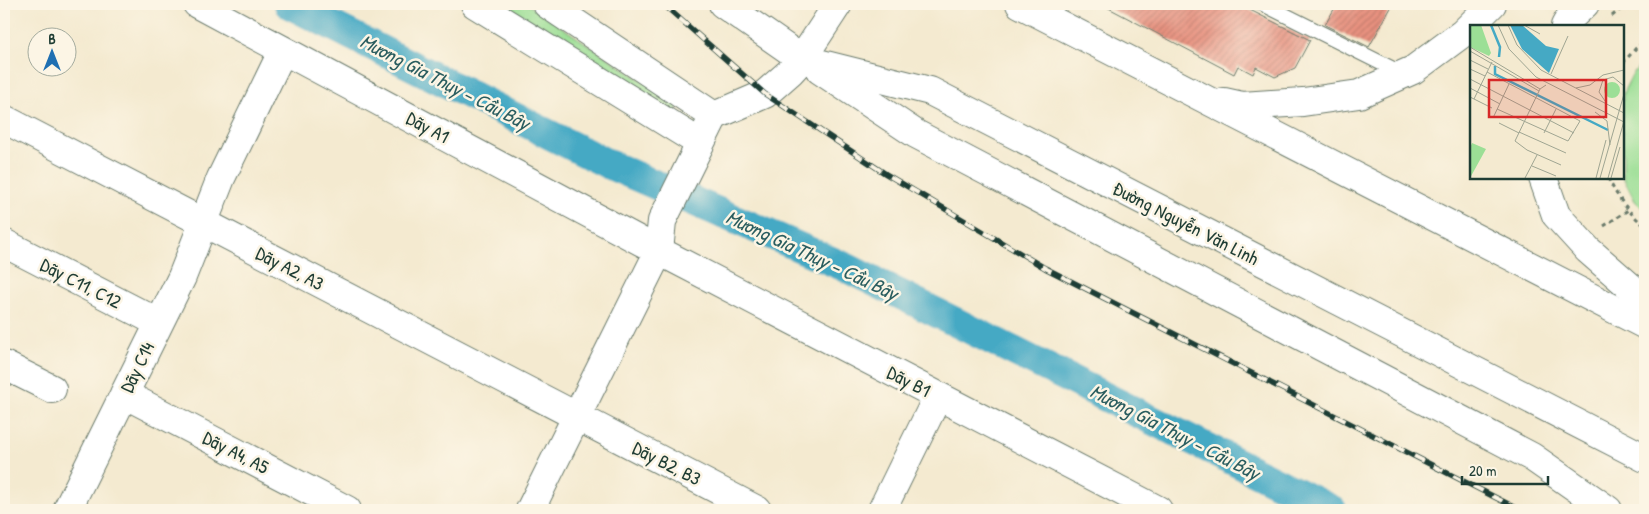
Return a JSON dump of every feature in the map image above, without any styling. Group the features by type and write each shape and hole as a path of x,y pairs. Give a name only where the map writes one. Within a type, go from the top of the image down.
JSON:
{"main road":[{"name":"Dãy A1","path":"197,4 658,251"},
{"path":"475,4 696,151"},
{"path":"547,4 714,116"},
{"name":"Đường Nguyễn Văn Linh","path":"724,4 802,58 930,91 1645,458"},
{"path":"530,510 658,251 662,221 714,116 764,94 790,72 802,58 838,4"},
{"path":"1020,4 1645,325"},
{"path":"1471,25 1492,4"},
{"path":"1566,25 1569,18 1585,4"},
{"path":"1199,95 1242,106 1303,102 1359,94 1412,70 1470,26"},
{"name":"Dãy C14","path":"67,510 182,277 226,167 283,50"},
{"path":"802,58 916,134 1532,457 1608,510"},
{"name":"Dãy A2, A3","path":"4,119 577,417"},
{"path":"1543,179 1556,215 1595,239 1635,291 1645,298"},
{"name":"Dãy C11, C12","path":"4,244 159,323"},
{"name":"Dãy B1","path":"658,251 1158,510"},
{"path":"4,365 52,389"},
{"name":"Dãy A4, A5","path":"124,394 347,510"},
{"path":"882,510 938,396"},
{"name":"Dãy B2, B3","path":"577,417 757,510"}],"lane":[{"path":"1263,4 1403,74"}],"path":[{"path":"1609,20 1627,4"},
{"path":"1624,62 1645,41"},
{"path":"1608,179 1628,210 1645,226"},
{"path":"1595,239 1628,210"}],"green space":[{"path":"498,4 527,4 677,104 677,110 675,112"},
{"path":"1645,59 1645,211 1635,201 1624,179 1624,91 1632,75"}],"building":[{"path":"1101,4 1238,4 1310,40 1295,68 1275,77 1256,67 1253,74 1238,66 1234,74"},
{"path":"1337,4 1393,4 1369,47 1325,25"}],"waterway":[{"name":"Mương Gia Thụy – Cầu Bây","path":"289,4 610,165 845,267 1332,510"}],"railway":[{"path":"663,4 765,94 886,174 1045,268 1520,510"}]}
